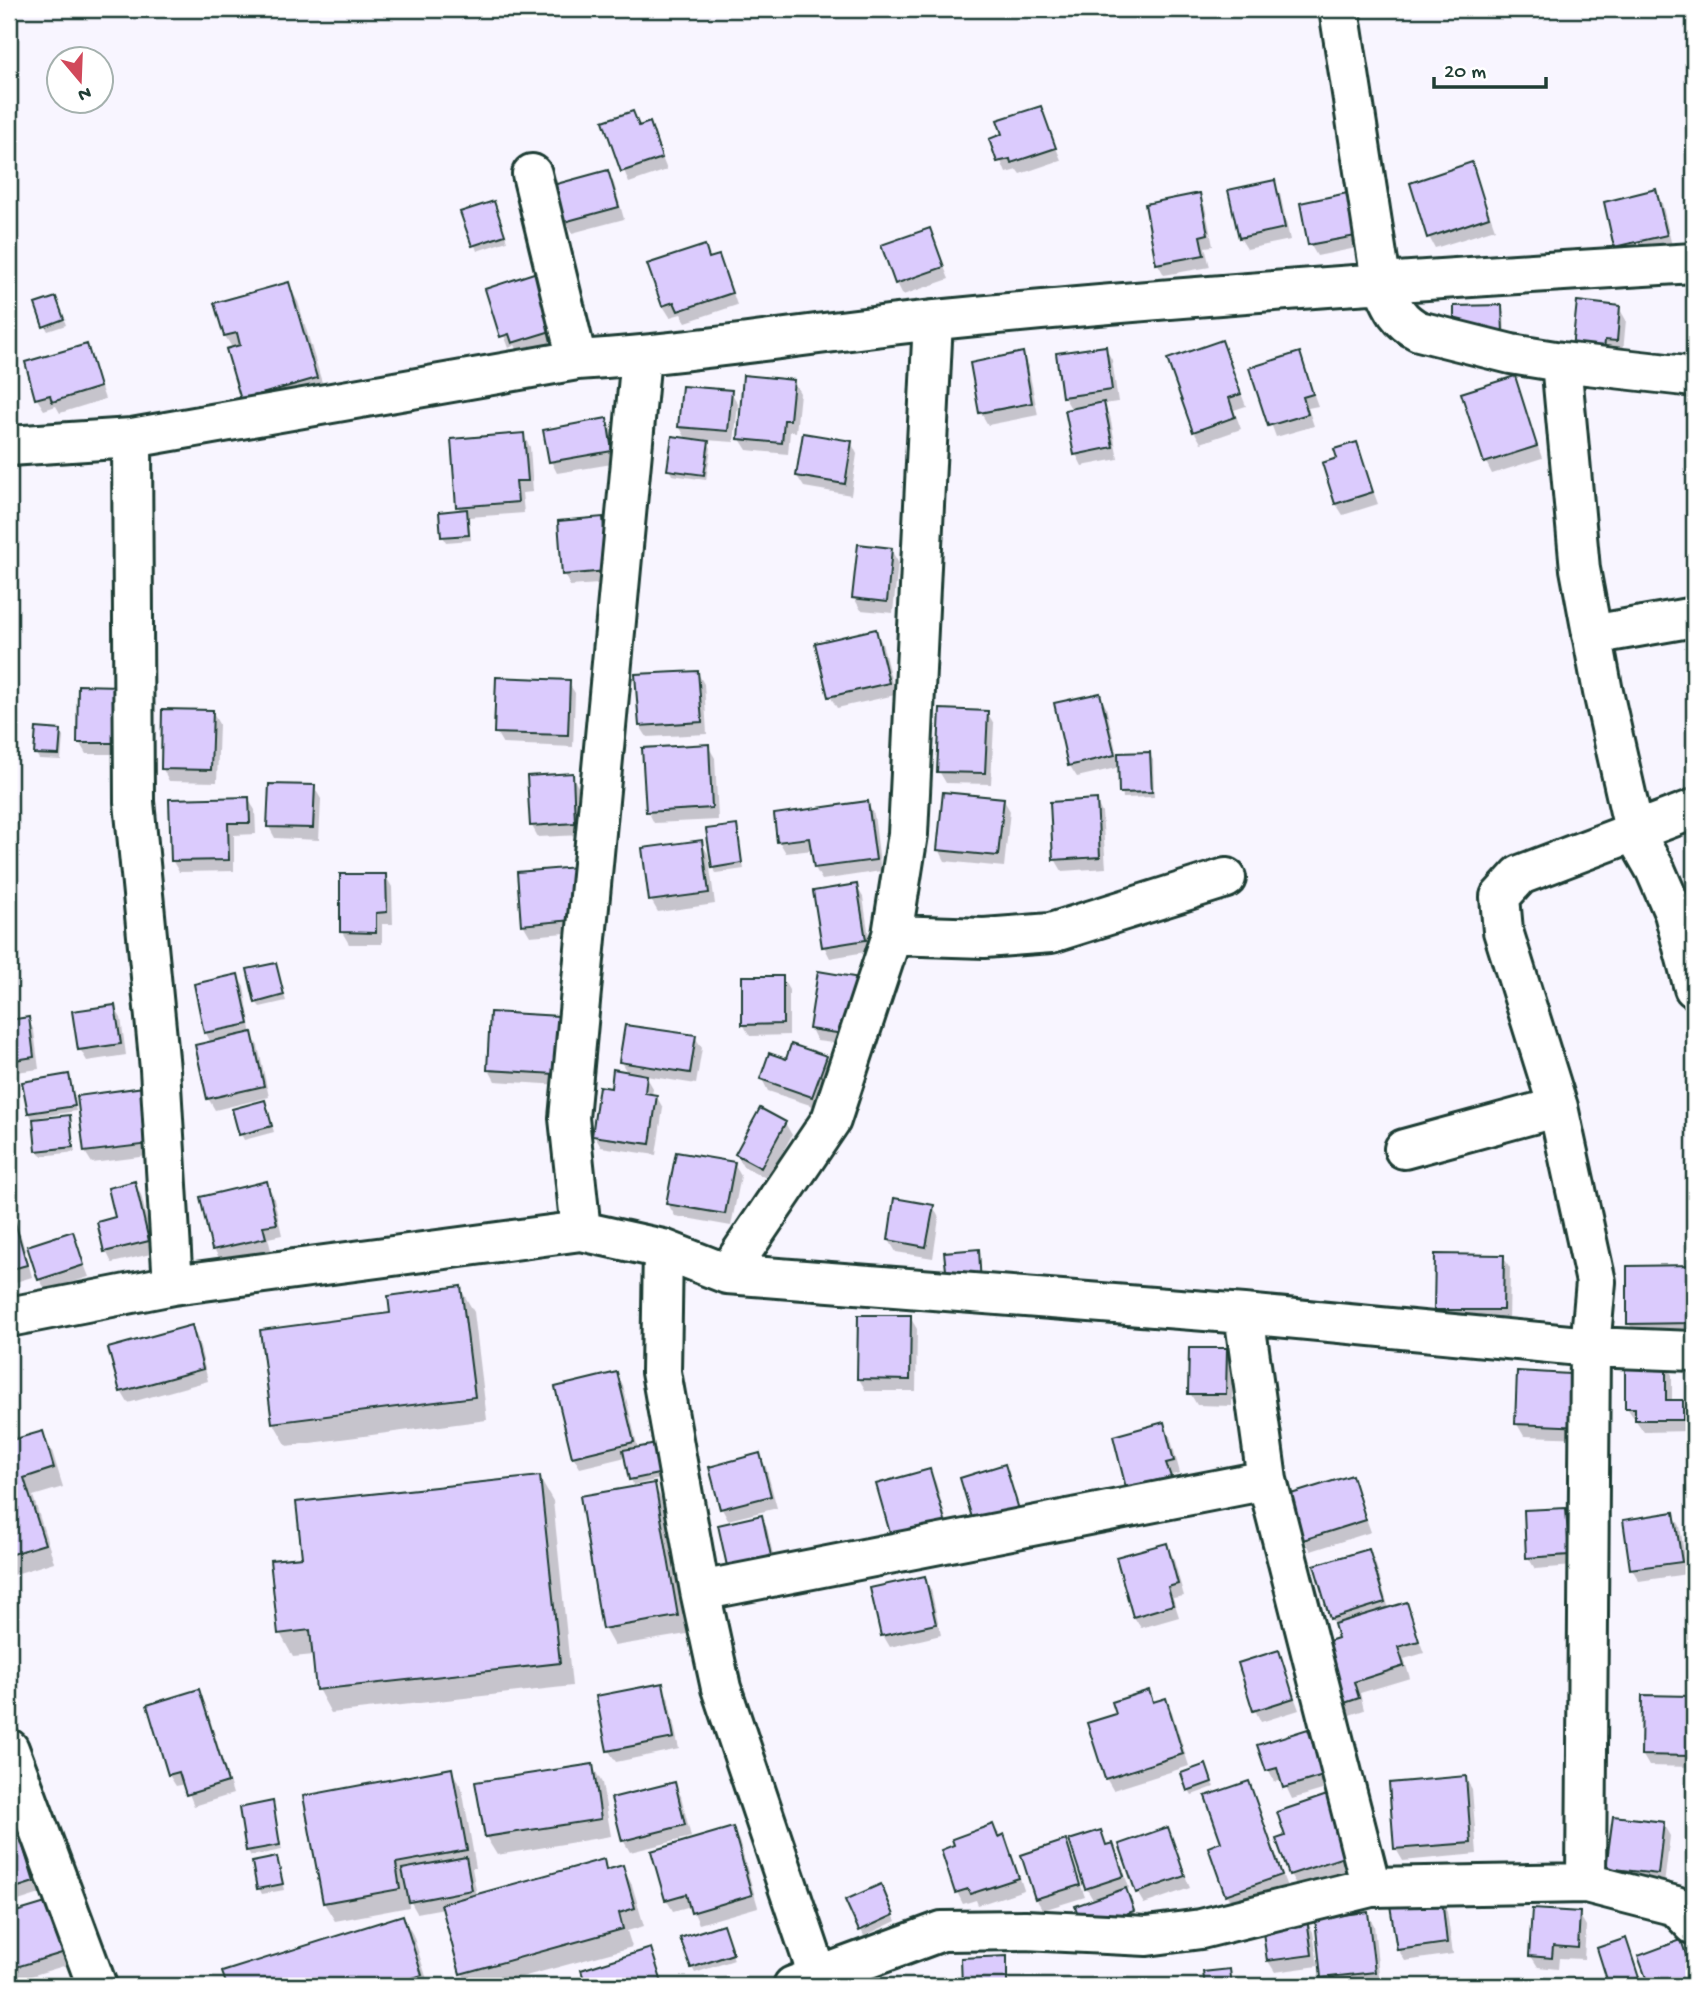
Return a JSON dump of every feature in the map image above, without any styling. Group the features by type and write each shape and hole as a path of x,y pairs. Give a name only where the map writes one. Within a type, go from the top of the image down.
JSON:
{"street":[{"path":"1339,9 1381,281 1395,314 1405,324 1419,331 1511,354 1694,377"},
{"path":"532,174 577,360"},
{"path":"9,446 132,438 577,360 642,356 933,320 1381,281 1694,263"},
{"path":"727,1274 831,1120 891,935 908,834 933,320"},
{"path":"581,1231 569,1118 642,356"},
{"path":"1561,362 1580,569 1592,635 1635,834 1655,869 1674,914 1694,988"},
{"path":"132,438 134,802 160,1069 173,1284"},
{"path":"1592,635 1694,617"},
{"path":"1586,1883 1590,1347 1596,1282 1558,1107 1514,972 1503,931 1500,897 1520,875 1635,834 1694,809"},
{"path":"891,935 984,938 1051,933 1226,878"},
{"path":"1404,1149 1558,1107"},
{"path":"9,1317 173,1284 581,1231 663,1249 727,1274 1244,1314 1590,1347 1694,1351"},
{"path":"663,1249 661,1373 700,1591 721,1688 806,1981 942,1931 1025,1930 1147,1936 1200,1929 1371,1887 1586,1883 1688,1912"},
{"path":"1244,1314 1266,1480 1371,1887"},
{"path":"700,1591 1266,1480"},
{"path":"9,1749 97,1986"}],"building":[{"path":"1041,106 1056,148 1011,163 1010,159 997,162 989,139 1002,134 997,120"},
{"path":"633,111 639,126 650,122 662,158 621,172 603,121"},
{"path":"1472,162 1489,217 1427,238 1410,183"},
{"path":"608,170 619,207 564,222 553,185"},
{"path":"1275,180 1285,228 1239,238 1228,190"},
{"path":"1656,189 1667,235 1614,247 1604,202"},
{"path":"1352,192 1361,235 1308,245 1300,203"},
{"path":"1200,193 1208,234 1200,236 1204,255 1156,264 1145,204"},
{"path":"494,201 505,235 472,246 460,212"},
{"path":"930,228 944,267 895,284 881,245"},
{"path":"705,245 709,258 719,255 732,293 678,311 674,302 662,306 647,264"},
{"path":"546,269 564,327 512,343 509,334 500,337 485,289"},
{"path":"289,282 317,378 241,400 226,349 240,345 237,333 224,336 214,303"},
{"path":"56,297 64,319 43,327 35,304"},
{"path":"1577,301 1620,306 1617,341 1605,340 1604,352 1572,349"},
{"path":"1502,305 1503,334 1454,334 1454,306"},
{"path":"1222,340 1241,394 1229,398 1235,417 1193,432 1167,359"},
{"path":"87,344 100,387 52,402 50,395 35,399 25,362"},
{"path":"1106,346 1112,390 1062,397 1056,353"},
{"path":"1023,352 1032,403 979,413 970,363"},
{"path":"1300,352 1313,394 1303,397 1308,414 1268,426 1249,368"},
{"path":"743,375 794,380 790,420 784,420 782,443 738,439"},
{"path":"1515,376 1537,446 1484,463 1461,393"},
{"path":"682,386 732,390 728,431 678,427"},
{"path":"1104,402 1113,447 1074,455 1065,410"},
{"path":"607,418 612,451 549,462 543,430"},
{"path":"524,433 528,481 516,481 518,502 456,507 451,439"},
{"path":"803,433 852,441 845,484 796,476"},
{"path":"672,436 709,441 704,475 667,470"},
{"path":"1357,442 1373,492 1335,504 1322,463 1337,458 1334,449"},
{"path":"467,509 469,535 441,537 439,512"},
{"path":"603,517 607,571 562,575 558,521"},
{"path":"858,544 892,548 887,602 852,598"},
{"path":"876,629 889,683 828,697 815,643"},
{"path":"698,671 702,722 639,726 635,674"},
{"path":"496,677 570,680 568,735 494,733"},
{"path":"78,685 120,686 118,743 77,743"},
{"path":"1100,693 1115,755 1068,766 1054,703"},
{"path":"162,709 213,710 211,770 161,769"},
{"path":"940,709 988,711 985,773 937,772"},
{"path":"36,728 61,730 59,755 34,754"},
{"path":"709,744 712,808 646,812 642,748"},
{"path":"1150,752 1152,792 1119,793 1118,753"},
{"path":"573,773 575,823 530,826 527,776"},
{"path":"269,784 315,785 313,828 267,827"},
{"path":"943,792 1004,798 998,856 937,850"},
{"path":"249,797 250,823 228,823 229,860 171,861 169,799"},
{"path":"1097,799 1100,857 1053,860 1050,802"},
{"path":"868,801 876,860 814,868 809,838 777,842 774,814"},
{"path":"737,825 742,863 712,868 706,829"},
{"path":"702,840 709,893 649,901 642,848"},
{"path":"577,867 582,919 521,925 517,872"},
{"path":"340,874 386,874 387,912 376,913 376,933 340,932"},
{"path":"857,884 866,940 822,947 813,891"},
{"path":"276,963 284,995 255,1003 247,969"},
{"path":"818,971 860,978 851,1035 809,1029"},
{"path":"238,974 249,1024 204,1033 194,984"},
{"path":"742,976 783,976 783,1024 742,1025"},
{"path":"115,1005 121,1044 78,1050 72,1011"},
{"path":"490,1012 559,1016 555,1074 487,1070"},
{"path":"29,1017 34,1057 9,1061 9,1020"},
{"path":"625,1025 696,1035 690,1073 619,1062"},
{"path":"252,1032 264,1086 207,1099 195,1045"},
{"path":"791,1044 827,1056 812,1097 760,1079 769,1053 786,1059"},
{"path":"613,1069 647,1075 645,1093 657,1095 650,1144 592,1136 599,1086 611,1088"},
{"path":"69,1074 75,1106 28,1113 22,1082"},
{"path":"144,1087 151,1144 84,1152 77,1096"},
{"path":"265,1100 272,1126 239,1135 232,1109"},
{"path":"760,1108 786,1122 761,1168 735,1154"},
{"path":"70,1115 73,1147 36,1151 33,1119"},
{"path":"676,1152 735,1162 725,1214 666,1204"},
{"path":"135,1181 149,1241 104,1252 97,1222 115,1217 108,1188"},
{"path":"267,1181 277,1224 263,1226 266,1238 212,1250 200,1197"},
{"path":"894,1198 934,1205 926,1247 888,1240"},
{"path":"15,1222 27,1265 9,1270 9,1224"},
{"path":"73,1231 84,1265 38,1280 27,1246"},
{"path":"979,1249 981,1286 948,1288 944,1252"},
{"path":"1435,1254 1504,1255 1503,1310 1434,1310"},
{"path":"1694,1265 1694,1323 1627,1324 1627,1266"},
{"path":"461,1286 475,1397 272,1423 260,1330 390,1313 388,1296"},
{"path":"858,1315 911,1315 910,1380 857,1379"},
{"path":"192,1325 203,1369 120,1392 108,1348"},
{"path":"1189,1348 1227,1348 1226,1394 1188,1394"},
{"path":"1625,1362 1666,1362 1666,1400 1683,1400 1683,1420 1635,1420 1635,1408 1625,1408"},
{"path":"1517,1371 1587,1375 1584,1427 1515,1424"},
{"path":"617,1372 634,1442 572,1457 555,1387"},
{"path":"1164,1422 1174,1461 1166,1463 1171,1477 1126,1488 1113,1436"},
{"path":"9,1428 12,1440 43,1431 54,1468 24,1478 45,1544 9,1555"},
{"path":"657,1444 663,1473 629,1480 623,1450"},
{"path":"760,1453 771,1496 720,1509 709,1467"},
{"path":"1005,1464 1021,1516 976,1531 960,1478"},
{"path":"930,1469 948,1531 894,1547 876,1484"},
{"path":"1352,1475 1366,1520 1303,1540 1288,1495"},
{"path":"540,1476 560,1663 316,1690 310,1630 278,1634 270,1560 302,1557 296,1502"},
{"path":"655,1483 678,1616 602,1629 580,1496"},
{"path":"1566,1508 1569,1555 1526,1558 1524,1510"},
{"path":"1674,1512 1682,1562 1630,1569 1623,1520"},
{"path":"762,1515 771,1556 727,1566 718,1525"},
{"path":"1167,1543 1178,1584 1168,1587 1173,1605 1133,1617 1116,1557"},
{"path":"1369,1549 1385,1602 1330,1619 1314,1565"},
{"path":"925,1576 936,1624 881,1636 870,1588"},
{"path":"1407,1602 1419,1641 1398,1647 1404,1666 1354,1682 1359,1698 1333,1707 1314,1646 1338,1638 1334,1624"},
{"path":"1279,1650 1294,1698 1253,1711 1238,1663"},
{"path":"663,1683 674,1738 607,1751 596,1696"},
{"path":"199,1689 228,1782 186,1795 179,1772 168,1775 147,1705"},
{"path":"1149,1690 1153,1702 1166,1698 1183,1754 1105,1779 1087,1723 1116,1714 1112,1702"},
{"path":"1642,1695 1692,1696 1691,1756 1641,1755"},
{"path":"1308,1729 1323,1776 1283,1788 1277,1768 1266,1771 1257,1745"},
{"path":"593,1764 601,1819 485,1837 475,1782"},
{"path":"1206,1764 1212,1782 1187,1791 1181,1773"},
{"path":"452,1768 467,1850 396,1863 400,1889 323,1903 303,1796"},
{"path":"1466,1776 1471,1843 1394,1849 1389,1783"},
{"path":"1249,1781 1282,1875 1225,1895 1208,1847 1221,1842 1205,1796"},
{"path":"675,1782 685,1825 622,1841 611,1798"},
{"path":"1330,1794 1356,1853 1289,1875 1276,1839 1285,1836 1277,1812"},
{"path":"273,1801 280,1845 246,1851 239,1808"},
{"path":"1613,1816 1664,1822 1658,1874 1606,1868"},
{"path":"993,1824 998,1837 1004,1834 1019,1878 970,1894 968,1889 955,1893 941,1850 954,1845 952,1839"},
{"path":"733,1827 752,1895 691,1913 686,1894 665,1900 651,1851"},
{"path":"1168,1827 1185,1876 1136,1893 1119,1844"},
{"path":"1101,1830 1106,1845 1113,1843 1124,1876 1085,1889 1069,1840"},
{"path":"20,1837 34,1882 9,1890 9,1840"},
{"path":"1066,1840 1080,1885 1035,1899 1021,1855"},
{"path":"277,1857 283,1884 257,1889 252,1862"},
{"path":"466,1857 472,1890 409,1902 402,1869"},
{"path":"604,1859 606,1870 623,1865 635,1908 619,1913 623,1929 460,1974 441,1904"},
{"path":"881,1884 894,1915 859,1931 845,1900"},
{"path":"1126,1888 1134,1911 1083,1929 1075,1906"},
{"path":"1442,1898 1447,1943 1397,1950 1390,1905"},
{"path":"49,1902 65,1952 10,1969 9,1914"},
{"path":"1532,1909 1580,1912 1578,1948 1553,1946 1552,1958 1529,1956"},
{"path":"1368,1912 1375,1972 1321,1978 1315,1918"},
{"path":"403,1915 422,1975 389,1986 227,1986 222,1972"},
{"path":"1307,1918 1312,1955 1267,1961 1262,1925"},
{"path":"723,1924 733,1954 691,1968 680,1938"},
{"path":"1626,1938 1639,1978 1609,1986 1597,1948"},
{"path":"1681,1940 1693,1975 1661,1986 1649,1986 1638,1956"},
{"path":"651,1948 663,1986 586,1986 581,1970"},
{"path":"1007,1956 1007,1986 962,1986 961,1958"},
{"path":"1230,1969 1232,1986 1205,1986 1203,1972"}]}
